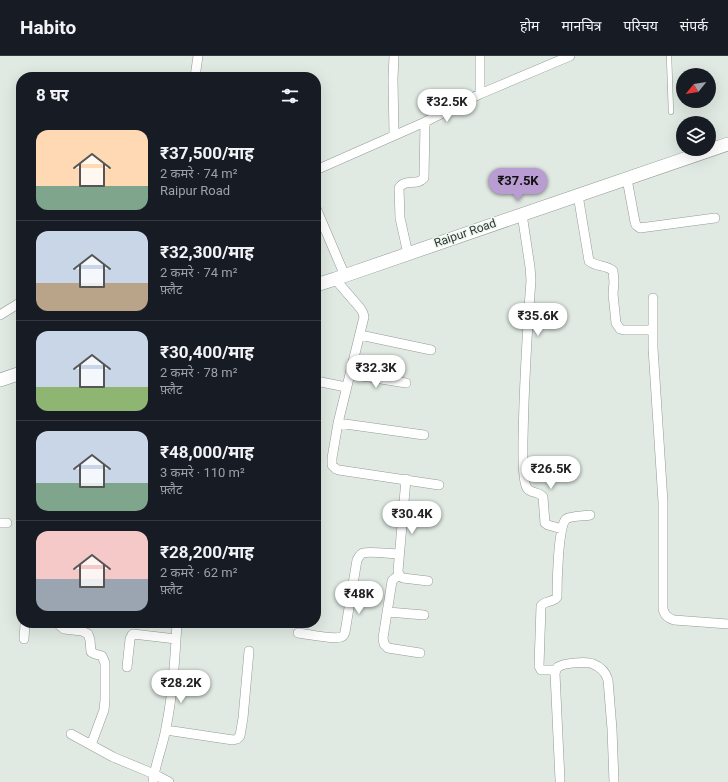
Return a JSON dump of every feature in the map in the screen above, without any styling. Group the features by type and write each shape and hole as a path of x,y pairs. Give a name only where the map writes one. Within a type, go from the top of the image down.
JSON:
{"main road":[{"name":"Raipur Road","path":"321,283 728,144"},
{"path":"0,380 16,375"}],"street":[{"path":"196,72 198,56"},
{"path":"394,56 394,135"},
{"path":"480,56 480,94"},
{"path":"321,168 425,122 480,94 570,56"},
{"path":"408,254 400,218 399,188 402,184 422,181 424,178 425,122"},
{"path":"628,178 635,222 640,228 715,218"},
{"path":"578,195 590,261 592,264 610,268 613,271 613,294 616,323 620,329 624,330 653,330"},
{"path":"522,214 531,280 524,418 523,463 525,481 529,490 540,494 543,497 545,523 562,529"},
{"path":"321,222 340,277 360,308 364,317 338,423 332,465 336,469 439,485"},
{"path":"653,298 654,355 663,502 663,609 666,616 674,620 728,624"},
{"path":"0,315 16,305"},
{"path":"360,335 431,350"},
{"path":"350,374 406,383"},
{"path":"321,382 346,387"},
{"path":"338,423 424,435"},
{"path":"406,479 398,567 399,575 405,579 428,581"},
{"path":"590,515 568,518 564,522 560,540 557,597 554,600 543,603 541,606 539,666 541,670 556,670 562,666 588,663 599,667 606,675 608,680 610,703 614,782"},
{"path":"298,632 334,638 344,635 357,560 359,556 367,552 399,554"},
{"path":"399,575 392,581 383,638 385,646 388,648 420,653"},
{"path":"388,612 424,615"},
{"path":"24,628 24,639"},
{"path":"63,628 82,631 88,634 91,652 102,656 105,663 104,710 91,745"},
{"path":"154,778 172,700 177,628"},
{"path":"127,667 130,639 133,634 176,639"},
{"path":"166,730 233,740 239,738 243,718 249,651"},
{"path":"556,670 560,780"},
{"path":"71,734 154,778 169,782"}],"lane":[{"path":"669,56 671,112"}]}
